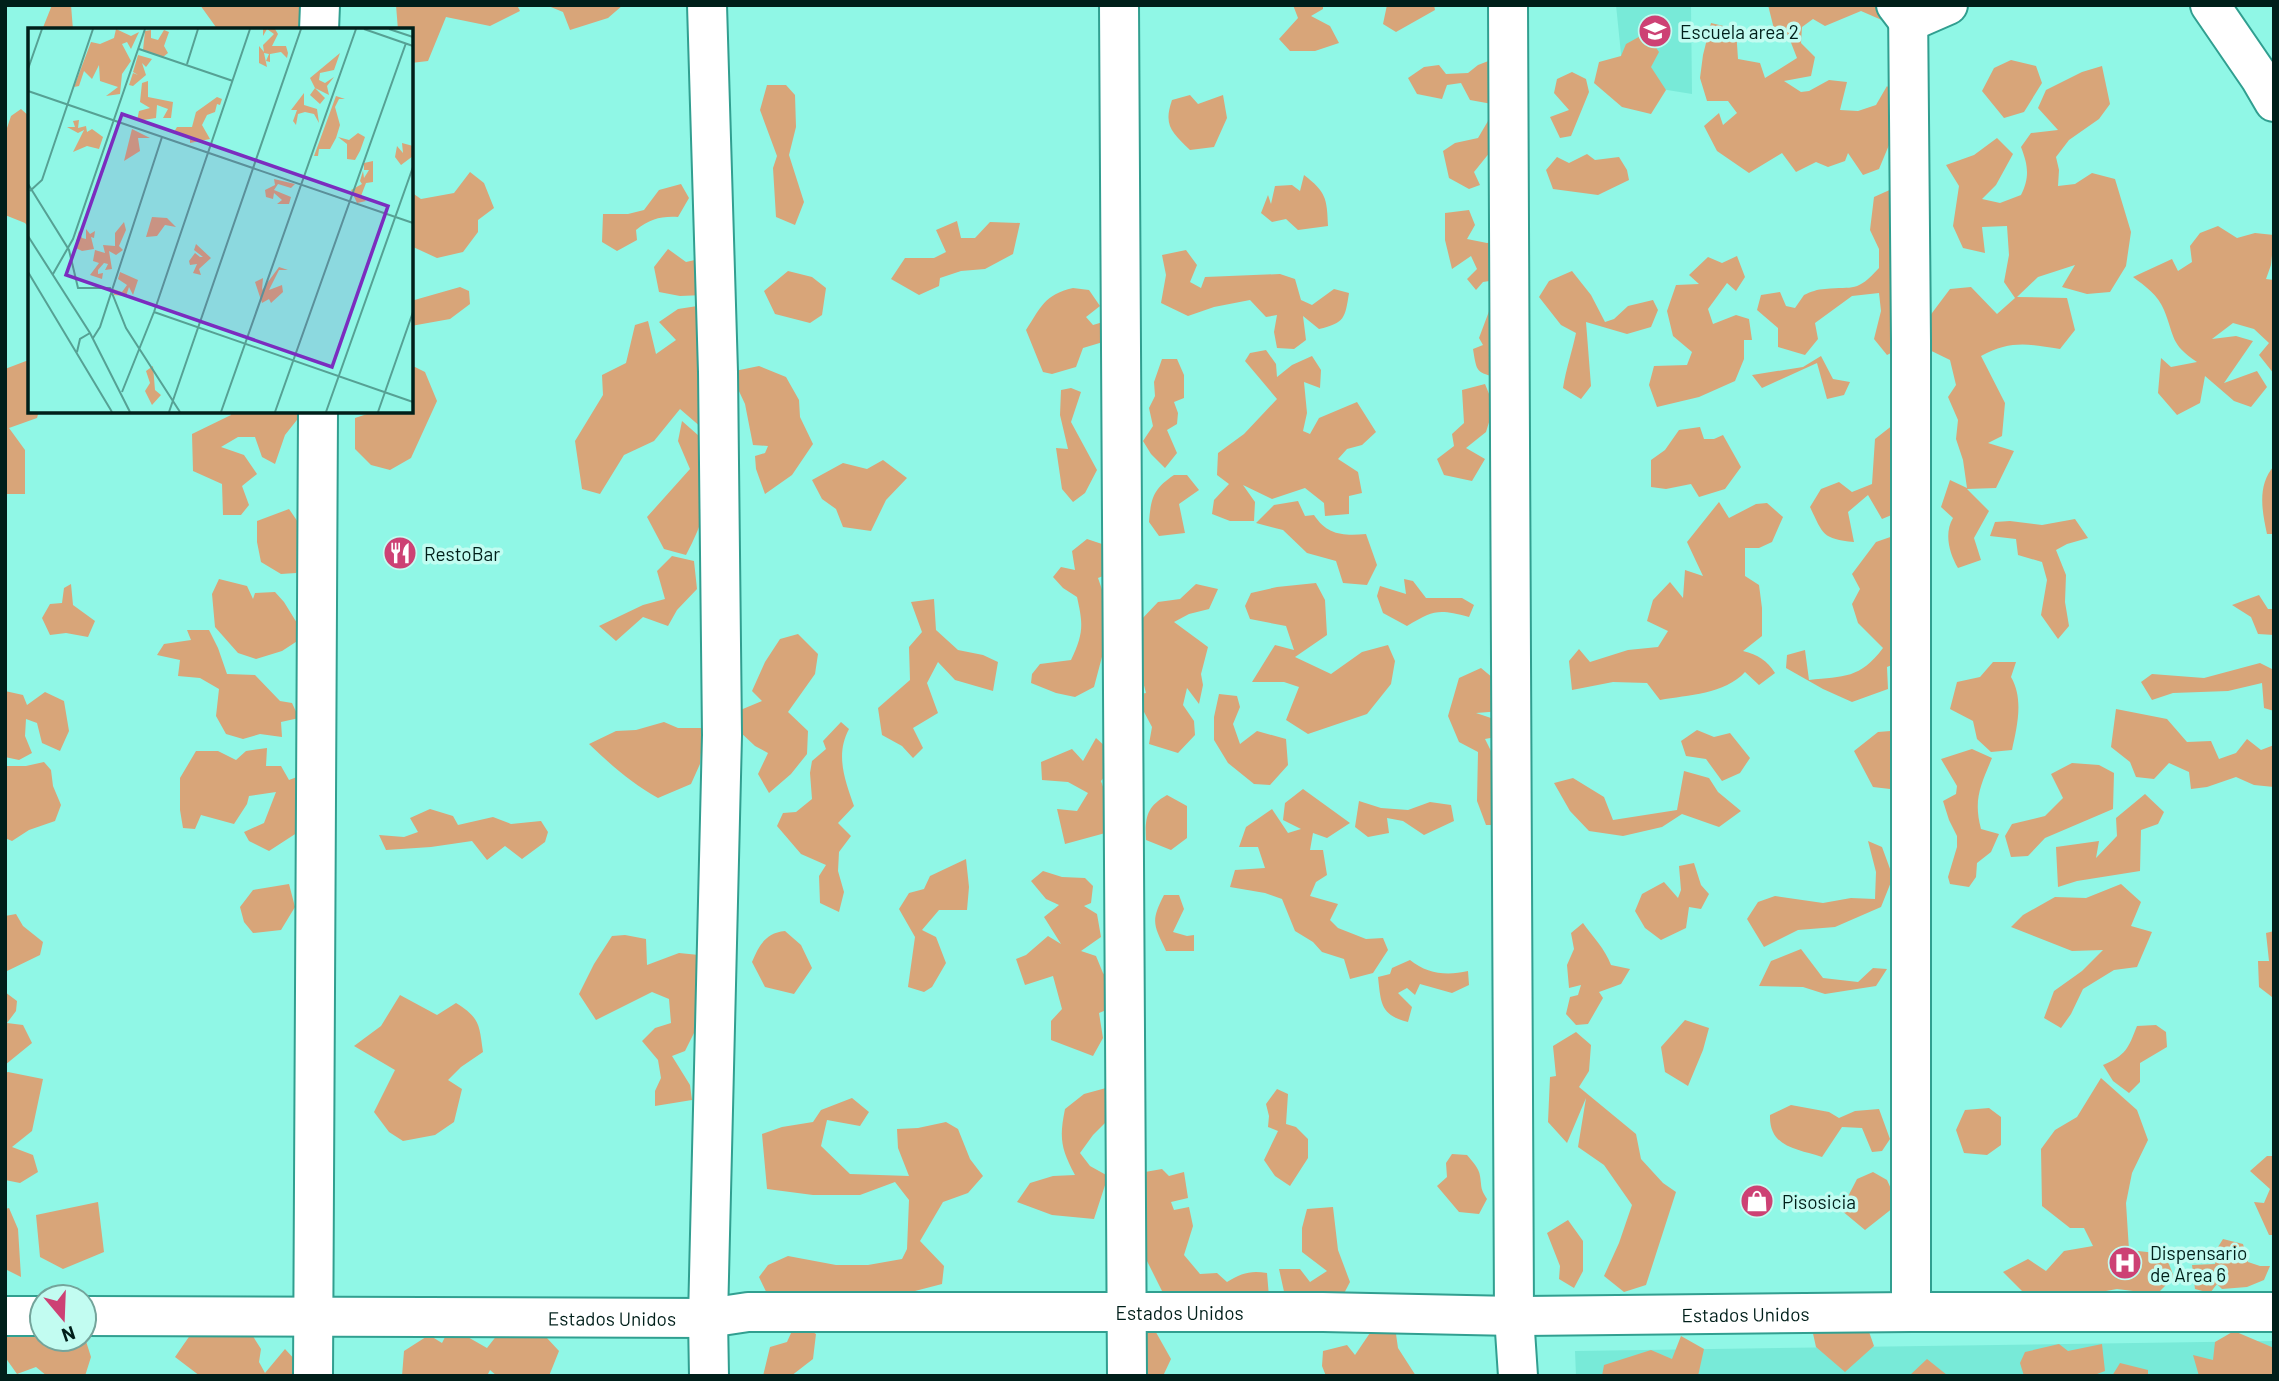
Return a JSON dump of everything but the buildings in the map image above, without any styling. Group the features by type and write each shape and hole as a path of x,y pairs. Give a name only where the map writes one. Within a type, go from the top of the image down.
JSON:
{"street":[{"path":"319,28 320,5"},
{"path":"707,5 718,372 722,708 708,1318 709,1376"},
{"path":"1119,5 1127,1376"},
{"path":"1508,5 1514,1316 1518,1376"},
{"path":"1911,1312 1904,11 1948,5"},
{"path":"2210,5 2274,102"},
{"path":"313,1376 318,413"},
{"name":"Estados Unidos","path":"98,1317 708,1318 748,1312 1322,1312 1514,1316 2274,1312"},
{"path":"5,1316 28,1317"}],"shaded area":[{"path":"52,5 71,5 73,28 43,28"},
{"path":"200,5 330,5 324,28 217,28"},
{"path":"396,5 517,5 520,11 490,26 446,17 428,61 413,63 413,28 398,28"},
{"path":"546,5 623,5 608,18 570,30 563,12"},
{"path":"1293,5 1323,5 1323,9 1311,16 1330,26 1339,43 1315,51 1290,51 1279,39 1298,18"},
{"path":"1387,5 1434,5 1435,10 1396,32 1383,24"},
{"name":"Escuela area 2","path":"1616,5 1691,5 1692,94 1624,83"},
{"path":"1768,5 1891,5 1884,21 1861,11 1825,26 1813,19 1802,27 1801,43 1815,57 1811,76 1784,81 1801,92 1809,91 1829,80 1847,82 1840,110 1858,111 1876,105 1887,86 1896,96 1894,133 1879,169 1863,175 1848,153 1845,161 1828,167 1816,162 1796,172 1782,153 1749,173 1717,151 1704,126 1719,113 1723,125 1737,113 1728,101 1707,101 1700,78 1711,23 1736,29 1738,59 1760,63 1765,78 1797,58 1788,35 1774,29"},
{"path":"1646,33 1659,52 1651,67 1666,90 1651,114 1622,107 1594,83 1599,62 1621,56 1626,44"},
{"path":"1491,60 1492,104 1470,100 1461,83 1447,85 1442,99 1417,94 1408,78 1424,67 1439,65 1446,74 1468,73"},
{"path":"2011,60 2036,66 2042,83 2024,112 2004,118 1982,91 1994,68"},
{"path":"2102,66 2110,104 2099,119 2069,140 2056,157 2058,186 2075,184 2092,173 2115,179 2131,232 2126,266 2110,292 2087,294 2062,287 2075,265 2038,277 2017,297 2067,298 2075,330 2060,349 2011,345 1981,356 2005,403 2002,436 1988,443 2014,451 1996,488 1967,489 1989,511 1974,538 1981,560 1958,568 1949,543 1953,518 1941,507 1950,480 1967,488 1963,460 1956,439 1958,420 1948,397 1956,385 1950,360 1911,341 1950,289 1971,287 1997,314 2015,298 2004,282 2009,255 2007,226 1982,227 1985,253 1963,248 1953,226 1959,186 1946,165 1974,155 1997,138 2013,154 1996,185 1982,199 2000,203 2021,195 2027,171 2021,147 2031,133 2058,130 2038,108 2046,90 2082,72"},
{"path":"1572,72 1586,79 1589,92 1571,136 1560,138 1550,117 1569,110 1554,93 1557,79"},
{"path":"767,85 786,85 795,95 796,127 789,155 804,202 795,225 776,217 773,168 777,156 760,110"},
{"path":"1190,95 1198,104 1223,95 1227,118 1214,147 1190,150 1171,128 1168,116 1172,100"},
{"path":"21,109 28,115 28,227 5,215 5,134 11,116"},
{"path":"1488,121 1498,130 1499,141 1474,172 1480,185 1469,189 1449,178 1443,151 1455,143 1478,138"},
{"path":"1587,154 1595,160 1619,157 1627,170 1629,180 1598,195 1553,189 1546,170 1557,157 1569,163"},
{"path":"470,172 484,183 494,208 478,220 478,232 463,252 437,258 413,247 413,193 421,199 454,193"},
{"path":"1304,175 1324,196 1328,226 1298,230 1286,219 1272,222 1261,213 1268,195 1271,204 1275,186 1292,185 1300,191"},
{"path":"681,184 689,198 678,217 661,218 646,223 636,230 637,240 617,251 602,242 603,214 628,214 644,210 659,190"},
{"path":"1894,188 1900,273 1891,294 1903,347 1887,355 1874,339 1881,311 1879,293 1852,296 1815,323 1818,339 1805,355 1778,347 1778,328 1757,310 1761,295 1780,292 1786,306 1795,308 1804,295 1811,292 1855,287 1865,281 1879,268 1879,249 1870,230 1874,197"},
{"path":"1469,210 1475,225 1467,239 1487,243 1507,238 1502,279 1483,282 1476,290 1467,279 1477,269 1471,256 1452,269 1445,240 1445,213"},
{"path":"957,221 961,238 975,238 990,222 1020,223 1013,254 985,269 961,271 940,278 939,286 919,295 891,279 905,258 934,258 946,252 936,230"},
{"path":"2218,226 2237,238 2255,233 2274,235 2271,265 2266,279 2274,280 2274,374 2259,355 2269,343 2254,329 2233,323 2212,339 2236,336 2253,341 2224,383 2257,371 2267,387 2251,407 2234,401 2205,376 2200,403 2177,415 2158,393 2161,358 2171,367 2197,362 2178,345 2158,300 2133,277 2172,259 2178,271 2192,262 2190,246 2200,233"},
{"path":"668,249 686,262 708,257 704,295 680,296 659,292 654,267"},
{"path":"1186,250 1197,265 1190,282 1201,288 1205,277 1280,274 1295,279 1301,300 1312,305 1334,289 1349,293 1345,314 1339,322 1319,329 1303,316 1306,340 1294,349 1277,348 1274,332 1277,315 1266,317 1250,300 1214,307 1188,316 1161,303 1166,275 1162,255"},
{"path":"1737,256 1745,277 1736,291 1727,283 1708,309 1713,324 1736,315 1749,319 1752,340 1744,340 1744,359 1735,381 1699,397 1657,407 1649,385 1654,366 1687,365 1692,352 1673,336 1667,311 1676,285 1699,284 1689,275 1708,257 1722,263"},
{"path":"788,271 812,277 826,288 822,315 810,323 775,314 764,291"},
{"path":"1572,271 1591,295 1605,322 1614,319 1628,306 1653,300 1658,310 1651,327 1627,334 1586,322 1591,386 1581,399 1563,388 1576,333 1561,325 1539,297 1549,281"},
{"path":"460,287 469,291 470,304 450,319 413,326 413,300"},
{"path":"1073,288 1089,290 1100,306 1086,317 1093,325 1103,322 1103,342 1083,348 1076,367 1052,374 1043,372 1026,330 1049,298"},
{"path":"1494,298 1499,378 1479,370 1473,349 1483,345 1479,338"},
{"path":"704,305 702,428 680,409 654,441 624,455 600,494 582,489 575,441 603,395 602,375 626,363 635,325 648,321 656,354 676,340 659,322 678,309"},
{"path":"1266,350 1276,364 1277,377 1292,365 1312,356 1321,370 1320,388 1304,382 1307,413 1303,431 1310,434 1319,418 1357,402 1376,432 1362,445 1347,449 1338,459 1358,472 1362,493 1349,496 1349,514 1325,516 1324,503 1305,488 1272,499 1243,485 1255,502 1254,521 1230,521 1212,514 1214,500 1229,484 1217,475 1218,453 1244,434 1277,399 1245,361 1250,353"},
{"path":"1821,356 1833,379 1850,382 1844,395 1827,399 1817,363 1762,388 1752,375 1803,367"},
{"path":"1162,359 1177,359 1184,375 1184,398 1174,402 1178,413 1177,424 1167,430 1177,453 1165,468 1143,441 1153,426 1149,408 1155,396 1154,382"},
{"path":"28,362 28,413 38,413 37,418 9,428 25,450 25,494 5,494 5,369"},
{"path":"759,366 786,377 799,400 800,417 813,444 792,475 765,494 756,469 755,456 765,453 768,446 753,445 745,404 730,372"},
{"path":"413,368 425,372 437,401 411,458 390,470 371,465 355,449 355,418 370,413 413,413"},
{"path":"1485,384 1494,406 1486,432 1466,448 1485,459 1472,481 1444,475 1437,459 1454,446 1452,434 1464,423 1462,390"},
{"path":"1071,388 1081,392 1071,422 1097,470 1085,493 1073,502 1062,489 1056,448 1068,449 1060,415 1061,390"},
{"path":"302,413 285,435 275,464 262,457 255,437 238,437 221,447 244,455 257,474 242,486 249,505 241,515 223,515 222,484 193,471 192,434 231,415"},
{"path":"682,421 699,436 724,428 706,508 686,555 664,549 647,517 690,469 678,441"},
{"path":"1898,421 1894,514 1882,519 1868,495 1848,512 1854,542 1829,537 1821,529 1810,507 1821,489 1839,482 1852,492 1872,484 1875,439"},
{"path":"1700,427 1704,439 1723,435 1741,467 1725,489 1699,497 1691,484 1666,489 1651,487 1651,460 1665,450 1679,430"},
{"path":"883,460 907,478 886,500 871,531 843,527 836,509 822,499 812,480 843,463 867,469"},
{"path":"2274,466 2274,534 2267,534 2263,490"},
{"path":"1174,475 1187,475 1199,490 1179,504 1185,533 1159,536 1149,522 1152,500 1157,490"},
{"path":"1298,501 1305,516 1314,515 1324,527 1336,533 1366,534 1377,565 1367,585 1343,583 1336,561 1307,553 1283,530 1256,523 1274,505"},
{"path":"1719,502 1729,518 1756,504 1767,503 1783,517 1772,542 1759,548 1745,548 1745,576 1759,585 1762,636 1743,651 1762,659 1775,673 1759,685 1745,672 1717,689 1660,700 1647,683 1613,682 1572,690 1569,661 1579,649 1590,662 1628,650 1658,647 1668,631 1647,621 1653,600 1670,582 1683,598 1685,570 1703,576 1687,542"},
{"path":"289,509 311,541 296,573 281,574 261,562 257,521"},
{"path":"2075,519 2088,538 2056,550 2066,575 2065,602 2069,626 2058,639 2041,615 2047,580 2042,562 2018,555 2016,539 1990,536 1995,522 2042,525"},
{"path":"1899,534 1919,654 1887,667 1888,689 1852,702 1823,689 1786,668 1787,655 1805,650 1809,680 1851,674 1867,666 1875,658 1883,648 1858,623 1852,604 1860,589 1852,574 1876,542"},
{"path":"1087,539 1102,544 1108,574 1098,578 1107,604 1103,653 1094,687 1075,697 1031,683 1032,674 1040,664 1071,660 1075,651 1081,628 1077,597 1053,577 1061,567 1075,570 1072,551"},
{"path":"672,556 694,561 697,589 677,610 668,626 643,617 616,641 599,626 643,605 665,599 657,571"},
{"path":"219,579 247,586 253,599 255,593 275,592 305,636 282,651 256,659 238,653 215,627 212,594"},
{"path":"1404,579 1413,581 1426,598 1462,598 1474,605 1469,617 1436,612 1407,626 1383,613 1377,596 1380,586 1406,594"},
{"path":"1316,583 1325,600 1327,635 1295,657 1331,674 1362,652 1388,645 1395,661 1391,684 1367,714 1308,734 1286,720 1299,687 1284,682 1252,682 1275,645 1294,650 1286,626 1250,619 1245,606 1251,593"},
{"path":"71,584 73,605 95,621 88,637 66,633 50,635 42,618 50,604 62,603 64,588"},
{"path":"1196,584 1218,589 1209,609 1189,614 1174,622 1208,647 1201,674 1203,685 1199,704 1187,688 1183,705 1194,721 1195,735 1178,753 1149,744 1152,727 1135,695 1146,693 1141,674 1122,640 1158,602 1180,599"},
{"path":"2259,595 2268,609 2274,609 2274,635 2258,634 2251,617 2232,605"},
{"path":"934,599 936,630 958,650 983,655 998,662 993,691 955,680 938,662 927,683 938,713 913,728 923,748 913,758 902,746 882,735 878,708 910,680 909,647 922,632 911,602"},
{"path":"187,630 209,630 227,674 255,675 280,701 292,703 299,718 281,722 282,737 260,734 243,739 226,734 216,716 219,689 200,678 178,676 180,660 157,655 164,644 191,640"},
{"path":"798,634 818,654 815,674 788,712 808,731 807,754 791,774 769,793 758,774 768,753 755,746 738,730 738,711 762,701 752,691 765,662 780,639"},
{"path":"1993,662 2016,662 2011,677 2017,694 2018,713 2012,750 1991,752 1977,739 1973,721 1950,709 1957,682 1980,677"},
{"path":"2260,663 2274,670 2274,711 2264,708 2262,683 2228,691 2173,693 2152,700 2141,682 2152,674 2204,678"},
{"path":"1481,668 1499,683 1502,711 1476,713 1491,718 1501,736 1485,739 1496,761 1503,825 1486,825 1477,801 1478,752 1459,742 1448,716 1459,678"},
{"path":"5,691 23,695 27,705 45,692 64,701 69,731 60,751 42,743 37,723 26,719 25,736 32,753 19,760 5,757"},
{"path":"1219,694 1237,696 1240,707 1233,724 1240,744 1257,731 1286,739 1288,765 1270,785 1254,784 1228,763 1214,740 1214,717"},
{"path":"2116,709 2167,719 2187,742 2211,741 2219,759 2236,753 2247,739 2261,750 2274,745 2274,787 2254,785 2236,777 2207,787 2191,789 2189,772 2169,763 2154,779 2136,777 2130,762 2111,747"},
{"path":"664,722 678,728 703,728 700,764 691,784 658,798 622,773 589,744 616,731 636,730"},
{"path":"841,722 849,729 842,758 854,806 838,823 851,836 839,852 838,871 844,892 839,912 820,903 819,876 826,865 801,854 777,826 783,813 796,812 812,799 812,761 826,749 823,741"},
{"path":"1697,730 1714,737 1730,733 1750,758 1740,773 1722,781 1706,759 1686,756 1681,741"},
{"path":"1903,730 1904,769 1890,789 1873,787 1854,751 1878,732"},
{"path":"1096,738 1119,759 1101,781 1111,810 1109,832 1065,844 1057,809 1077,811 1088,793 1068,782 1042,780 1041,762 1072,749 1083,761"},
{"path":"267,748 266,766 281,766 289,780 313,771 326,814 269,851 249,841 244,832 264,823 276,792 249,796 234,824 201,815 195,829 183,828 180,778 196,751 218,751 236,760 246,751"},
{"path":"1972,749 1992,758 1982,784 1978,809 1981,829 1999,834 1991,852 1977,863 1976,877 1969,887 1950,884 1948,877 1957,847 1957,836 1943,801 1956,794 1957,786 1941,759"},
{"path":"44,762 51,770 53,786 61,805 55,821 29,830 12,841 5,838 5,766 26,766"},
{"path":"2072,763 2099,765 2114,773 2113,809 2045,838 2028,856 2011,857 2005,836 2012,824 2045,816 2063,798 2051,774"},
{"path":"1684,771 1709,778 1718,792 1741,811 1719,827 1682,814 1662,827 1623,836 1589,831 1570,811 1554,783 1573,778 1604,797 1613,820 1677,810"},
{"path":"1303,789 1350,823 1327,838 1313,833 1310,850 1323,850 1327,875 1316,882 1310,896 1338,904 1330,920 1338,928 1366,939 1383,938 1388,950 1373,973 1350,979 1344,959 1322,952 1313,942 1295,931 1282,899 1230,887 1235,870 1265,868 1258,847 1239,847 1246,827 1272,809 1288,833 1301,829 1283,820 1285,803"},
{"path":"2145,794 2164,812 2158,824 2141,830 2140,871 2077,881 2058,887 2056,847 2099,841 2096,858 2117,836 2116,818"},
{"path":"1167,795 1187,806 1187,838 1171,850 1146,840 1148,814 1155,804"},
{"path":"1359,801 1381,808 1408,810 1430,802 1451,805 1454,821 1424,835 1403,821 1387,818 1389,833 1368,837 1355,827"},
{"path":"430,809 453,816 458,825 493,817 511,824 541,821 548,832 545,842 522,859 505,846 487,860 472,841 386,850 379,835 404,837 418,832 410,818"},
{"path":"1868,841 1882,847 1893,877 1881,907 1835,927 1798,930 1764,947 1747,919 1758,902 1775,896 1823,903 1851,898 1875,899 1876,872"},
{"path":"966,859 969,887 967,910 939,910 922,930 936,937 946,963 932,987 924,992 908,987 915,937 899,909 909,893 924,889 930,876"},
{"path":"1694,863 1701,885 1709,894 1701,909 1689,907 1686,928 1661,940 1645,928 1635,911 1642,894 1664,882 1678,898 1681,890 1679,866"},
{"path":"1043,871 1062,877 1085,878 1093,886 1091,903 1084,906 1097,914 1101,937 1081,951 1096,956 1103,973 1115,987 1116,1006 1099,1013 1103,1038 1093,1056 1051,1040 1051,1021 1062,1009 1053,976 1025,985 1016,959 1026,955 1048,936 1061,944 1044,917 1059,905 1046,899 1031,881"},
{"path":"289,884 295,907 281,930 253,933 244,922 240,907 253,890"},
{"path":"2121,884 2141,902 2131,926 2152,932 2137,967 2114,970 2083,989 2061,1028 2044,1018 2054,991 2082,971 2103,950 2072,951 2011,927 2023,915 2055,897 2086,898"},
{"path":"1164,895 1179,895 1184,909 1173,932 1194,935 1194,951 1166,951 1155,923"},
{"path":"16,914 23,926 43,942 40,955 5,972 5,916"},
{"path":"1583,923 1611,965 1630,969 1621,984 1599,992 1603,998 1588,1024 1576,1025 1566,1014 1570,997 1578,995 1581,985 1569,988 1567,965 1574,949 1571,933"},
{"path":"785,931 801,945 812,968 794,994 765,987 752,962 768,937"},
{"path":"2274,931 2272,997 2259,987 2258,961 2269,961 2266,933"},
{"path":"625,935 646,939 647,965 679,953 699,955 703,1015 685,1051 672,1056 690,1085 692,1100 655,1106 655,1091 661,1078 658,1060 642,1041 655,1028 671,1023 669,999 652,992 596,1020 579,994 612,936"},
{"path":"1801,949 1823,978 1858,982 1873,968 1887,969 1876,986 1825,994 1803,987 1759,986 1771,961"},
{"path":"1410,960 1438,973 1468,971 1469,985 1452,993 1420,984 1415,995 1407,988 1398,993 1412,1007 1408,1022 1399,1019 1384,1007 1378,977 1390,974 1392,968"},
{"path":"5,992 17,1001 16,1011 7,1023 23,1025 32,1043 5,1065"},
{"path":"400,995 437,1015 456,1003 464,1008 477,1023 483,1052 448,1080 462,1089 454,1122 435,1135 403,1141 389,1132 374,1112 395,1070 354,1046 381,1026"},
{"path":"1685,1020 1709,1028 1688,1086 1665,1072 1661,1047"},
{"path":"2156,1025 2166,1032 2167,1047 2140,1063 2140,1082 2129,1093 2113,1081 2103,1065 2117,1058 2125,1050 2137,1026"},
{"path":"1576,1032 1591,1045 1589,1071 1579,1087 1636,1134 1641,1159 1663,1183 1676,1192 1646,1285 1624,1292 1604,1276 1632,1205 1604,1165 1578,1147 1586,1098 1567,1143 1548,1122 1550,1077 1556,1076 1553,1046"},
{"path":"5,1073 43,1079 32,1131 12,1147 33,1155 38,1172 20,1183 5,1180"},
{"path":"2101,1078 2137,1110 2148,1140 2132,1173 2126,1203 2129,1250 2165,1254 2174,1277 2157,1294 2117,1289 2073,1297 2025,1294 2003,1272 2028,1259 2046,1271 2064,1251 2093,1246 2084,1228 2070,1228 2042,1206 2041,1149 2055,1130 2077,1117"},
{"path":"1106,1088 1116,1112 1093,1135 1080,1153 1090,1166 1108,1176 1094,1219 1052,1215 1017,1202 1030,1183 1053,1176 1075,1175 1062,1143 1065,1109 1084,1094"},
{"path":"1277,1089 1288,1094 1286,1124 1296,1127 1308,1139 1308,1158 1290,1186 1275,1176 1264,1160 1278,1131 1268,1127 1266,1104"},
{"path":"852,1098 869,1112 860,1126 827,1120 821,1146 850,1174 909,1176 898,1148 897,1129 946,1122 958,1129 970,1159 983,1176 968,1193 943,1202 920,1241 944,1266 942,1284 915,1291 821,1294 771,1302 759,1277 768,1265 788,1256 836,1265 868,1265 902,1259 907,1249 909,1200 895,1182 860,1195 813,1195 767,1189 762,1134 782,1127 813,1122 821,1110"},
{"path":"1791,1105 1829,1112 1839,1118 1855,1111 1879,1109 1890,1139 1882,1151 1872,1152 1862,1128 1842,1127 1822,1157 1795,1149 1780,1141 1774,1134 1770,1115"},
{"path":"1989,1108 2001,1117 2001,1145 1987,1155 1964,1153 1956,1130 1965,1110"},
{"path":"1452,1154 1467,1155 1478,1170 1482,1190 1487,1199 1479,1214 1459,1212 1437,1186 1447,1177 1446,1163"},
{"path":"2267,1156 2274,1156 2274,1235 2269,1235 2254,1202 2264,1203 2270,1189 2250,1171"},
{"path":"1162,1169 1169,1176 1184,1172 1188,1198 1171,1202 1174,1210 1189,1207 1193,1226 1184,1255 1200,1274 1217,1273 1227,1282 1246,1273 1267,1273 1269,1297 1222,1300 1211,1293 1162,1291 1145,1257 1145,1172"},
{"path":"1873,1172 1887,1180 1898,1204 1865,1230 1841,1210 1857,1179"},
{"path":"98,1202 104,1252 63,1269 40,1257 36,1215"},
{"path":"1333,1207 1338,1250 1350,1282 1339,1303 1285,1296 1279,1269 1300,1269 1310,1282 1327,1271 1302,1252 1302,1228 1307,1209"},
{"path":"9,1208 18,1229 21,1277 5,1269 5,1209"},
{"path":"1568,1220 1583,1241 1583,1271 1574,1288 1559,1279 1560,1266 1547,1233"},
{"path":"2223,1239 2243,1244 2248,1262 2270,1266 2264,1280 2247,1287 2222,1289 2217,1284 2210,1293 2195,1289 2192,1265 2215,1264 2218,1247"},
{"path":"244,1322 261,1349 259,1362 265,1373 285,1349 310,1376 200,1376 175,1357 195,1328"},
{"path":"796,1322 816,1334 813,1359 791,1376 763,1376 770,1347 787,1342"},
{"path":"534,1324 559,1351 549,1376 497,1376 490,1370 487,1376 402,1376 404,1351 429,1335 442,1343 445,1337 466,1336 487,1348 501,1330"},
{"path":"1134,1326 1153,1327 1171,1359 1163,1376 1127,1376"},
{"path":"1867,1326 1874,1346 1845,1372 1816,1347 1812,1329"},
{"path":"1374,1327 1395,1327 1398,1348 1416,1376 1326,1376 1322,1366 1323,1351 1347,1345 1355,1355"},
{"path":"2234,1331 2274,1348 2274,1376 2199,1376 2193,1355 2213,1360 2215,1342"},
{"path":"28,1332 28,1353 90,1353 85,1376 47,1376 36,1367 17,1374 5,1357 5,1336"},
{"path":"1681,1336 1704,1349 1698,1376 1602,1376 1604,1365 1651,1350 1672,1359"},
{"path":"2274,1341 2274,1376 1576,1376 1575,1351"},
{"path":"2059,1344 2068,1351 2102,1344 2105,1371 2092,1376 2024,1376 2020,1363 2025,1352"},
{"path":"1927,1359 1947,1375 1947,1376 1909,1376"},
{"path":"2120,1363 2148,1370 2148,1376 2112,1376"}],"place":[{"name":"Escuela area 2","path":"1655,31"},
{"name":"RestoBar","path":"400,553"},
{"name":"Pisosicia","path":"1757,1201"},
{"name":"Dispensario de Area 6","path":"2125,1263"}]}
